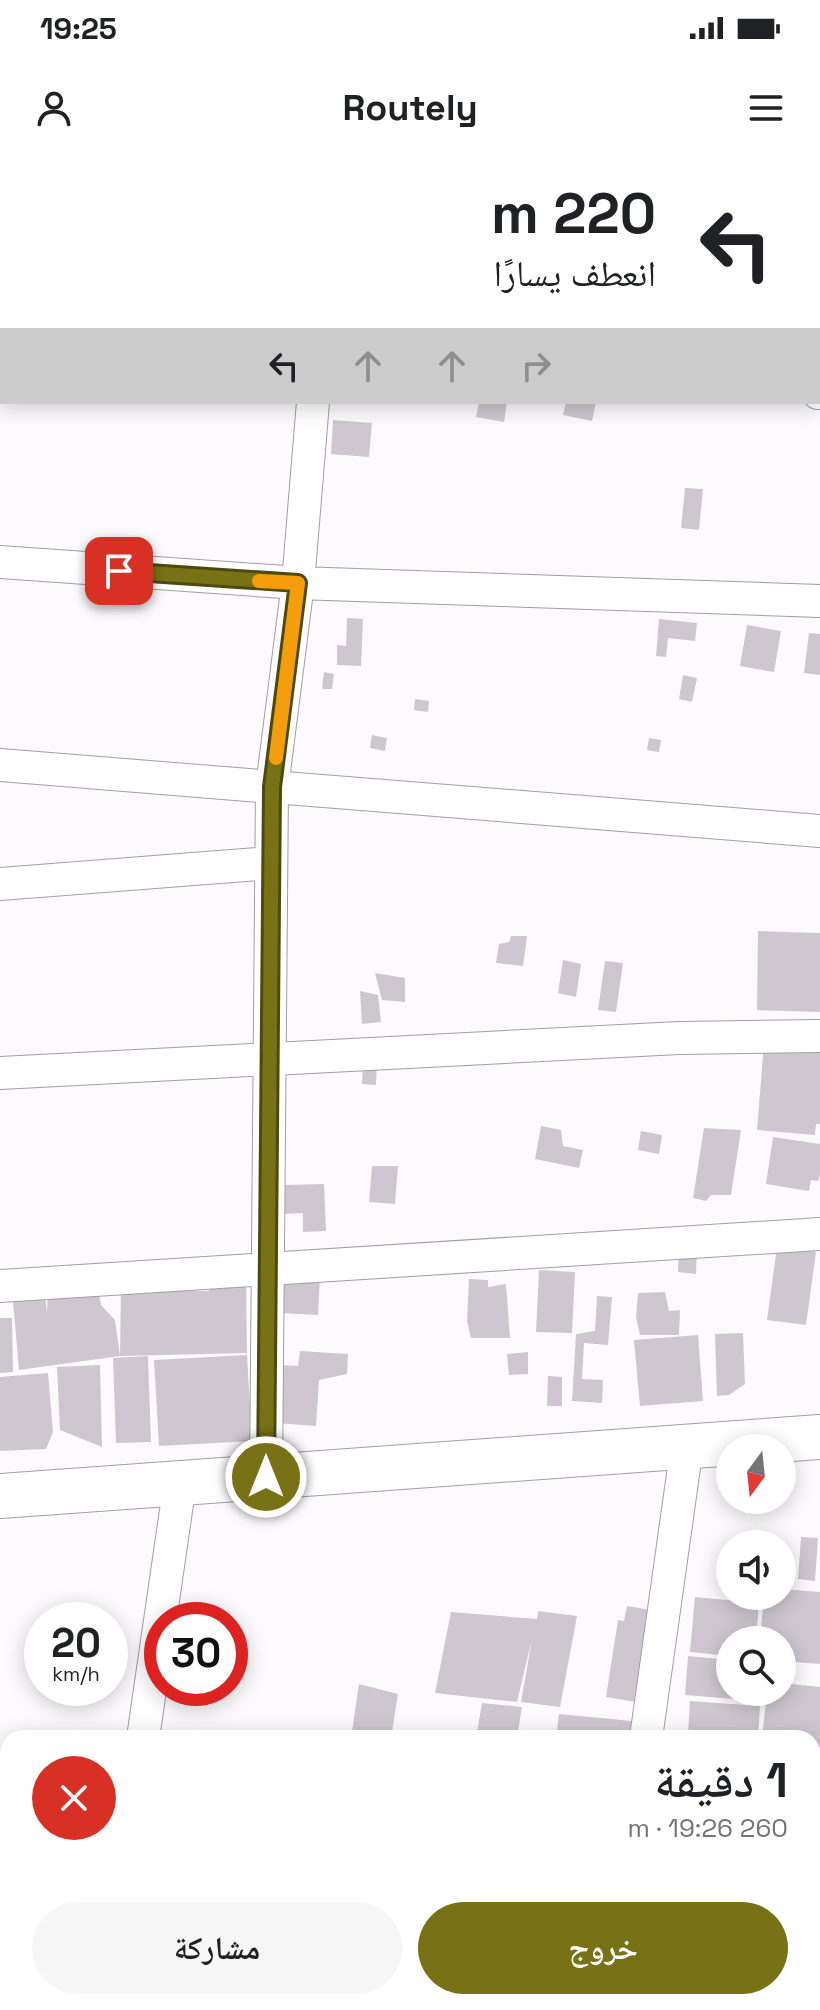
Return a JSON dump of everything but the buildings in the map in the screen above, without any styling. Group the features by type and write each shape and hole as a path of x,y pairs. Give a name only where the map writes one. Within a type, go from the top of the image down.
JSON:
{"street":[{"path":"266,1477 272,787 298,583 313,404"},
{"path":"0,562 298,583 820,601"},
{"path":"0,765 820,831"},
{"path":"0,884 271,863"},
{"path":"0,1073 679,1038 820,1036"},
{"path":"0,1286 820,1234"},
{"path":"0,1496 820,1437"},
{"path":"647,1730 687,1446"},
{"path":"144,1730 180,1483"}],"slow traffic":[{"path":"259,581 298,583 276,758"}],"route":[{"path":"119,571 298,583 272,787 266,1477"}]}
